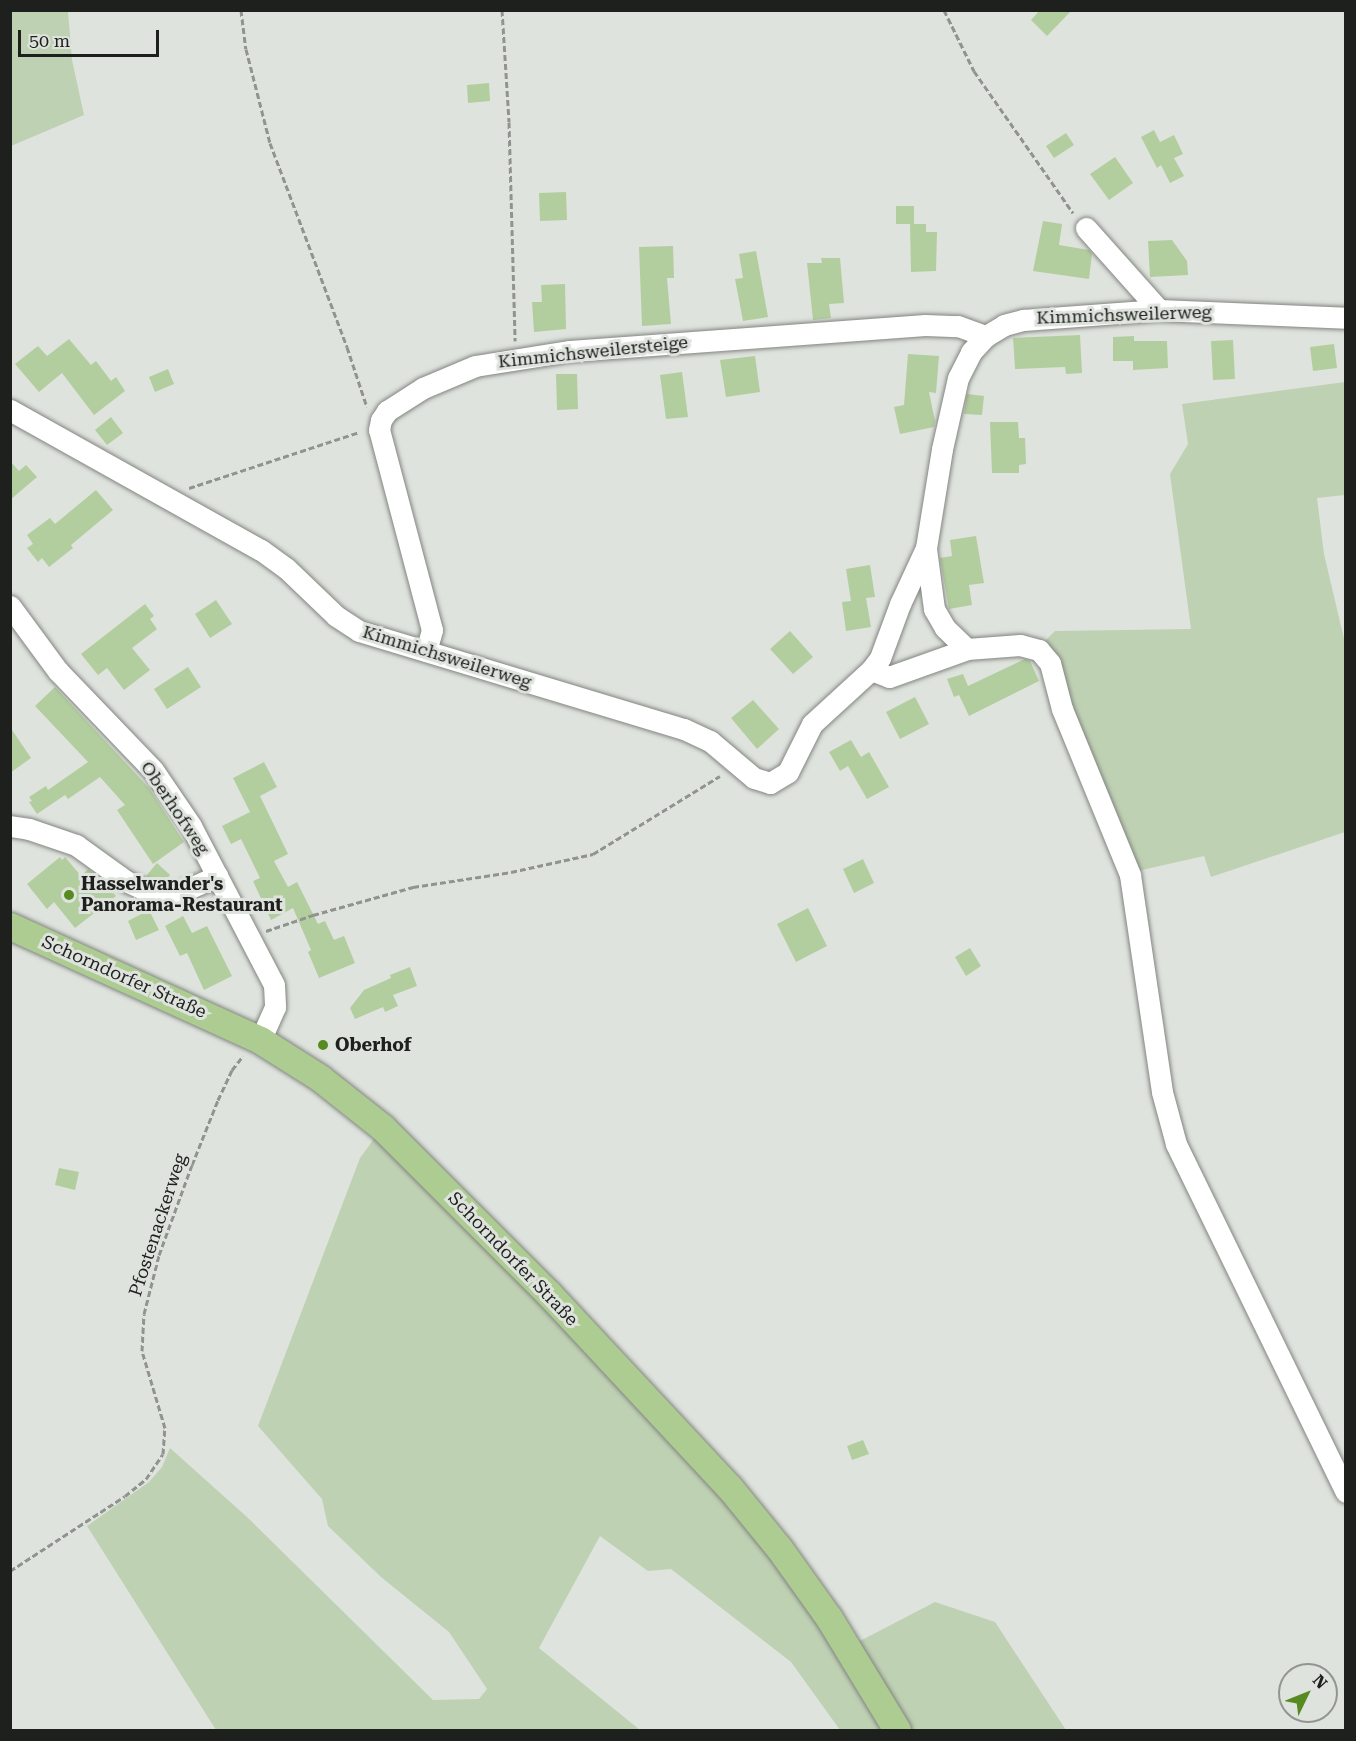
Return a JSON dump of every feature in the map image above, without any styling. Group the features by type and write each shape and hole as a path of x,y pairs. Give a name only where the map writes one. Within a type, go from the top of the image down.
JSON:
{"main road":[{"name":"Schorndorfer Straße","path":"10,926 260,1040 320,1078 383,1128 549,1294 673,1425 755,1518 829,1617 897,1731"}],"street":[{"path":"1086,228 1159,310"},
{"name":"Kimmichsweilerweg","path":"10,410 272,557 328,610 351,627 380,639 684,729 710,741 759,781 770,783 780,779 791,768 812,724 880,658 900,604 926,548 955,389 971,352 986,336 1004,325 1023,320 1159,310 1346,318"},
{"name":"Kimmichsweilersteige","path":"379,425 387,411 434,382 475,366 513,358 677,342 915,326 958,326 986,336"},
{"path":"379,425 432,630 426,651"},
{"name":"Kimmichsweilerweg","path":"926,548 934,609 945,628 967,649"},
{"name":"Oberhofweg","path":"10,606 58,671 153,770 191,826 251,938 277,994 275,1007 260,1040"},
{"path":"870,670 889,677 967,649 1020,645 1039,650 1050,663 1062,709 1130,874 1162,1092 1176,1144 1346,1492"},
{"path":"10,826 29,829 76,845 126,881 152,893 179,893 218,876"}],"path":[{"path":"165,499 176,492 238,470 379,425 367,408 347,347 270,143 246,49 241,10"},
{"path":"502,10 509,122 513,358"},
{"path":"944,10 974,71 998,102 1054,188 1086,228"},
{"path":"251,938 313,915 413,887 511,872 596,852 739,765"},
{"name":"Pfostenackerweg","path":"10,1571 125,1496 146,1479 163,1454 165,1428 142,1351 146,1306 173,1214 218,1100 238,1060 260,1040"}],"green space":[{"path":"11,10 68,11 72,60 84,115 11,146"},
{"path":"1345,382 1345,495 1317,498 1324,554 1345,643 1345,832 1211,877 1204,856 1133,872 1042,644 1055,631 1191,629 1170,474 1188,444 1182,404"},
{"path":"376,1136 592,1351 776,1558 886,1730 840,1730 791,1662 671,1569 648,1571 600,1536 539,1648 640,1730 216,1730 87,1526 149,1482 162,1467 170,1448 247,1517 433,1700 479,1699 487,1689 449,1632 381,1577 328,1526 322,1499 258,1426 360,1158"},
{"path":"935,1602 995,1622 1066,1730 907,1730 856,1643"}],"building":[{"path":"1040,10 1072,10 1047,36 1031,20"},
{"path":"489,83 490,101 468,103 467,85"},
{"path":"1154,130 1160,142 1174,135 1183,154 1174,158 1184,176 1170,183 1161,165 1157,168 1141,137"},
{"path":"1066,133 1074,145 1054,158 1046,146"},
{"path":"1115,157 1133,183 1109,200 1090,174"},
{"path":"566,192 567,220 540,221 539,193"},
{"path":"896,206 914,206 914,224 926,224 926,232 937,232 936,271 911,272 910,224 896,224"},
{"path":"1043,221 1062,224 1059,245 1089,250 1092,254 1089,279 1033,271"},
{"path":"1172,240 1187,261 1188,275 1150,277 1148,241"},
{"path":"673,246 674,278 667,278 671,324 642,326 639,247"},
{"path":"756,251 768,317 743,321 735,279 743,278 739,254"},
{"path":"821,258 840,258 844,303 829,304 831,318 813,320 807,263 822,263"},
{"path":"565,284 566,329 534,332 532,302 542,302 541,285"},
{"path":"1080,335 1082,373 1066,374 1065,367 1015,369 1013,338"},
{"path":"1134,336 1134,341 1167,341 1168,368 1133,370 1133,361 1113,361 1113,337"},
{"path":"69,339 91,365 96,361 111,381 116,377 125,391 94,415 62,373 39,392 15,364 38,346 47,356"},
{"path":"1233,340 1235,379 1213,380 1211,341"},
{"path":"1334,344 1337,368 1313,371 1310,347"},
{"path":"908,354 939,356 936,393 929,392 935,421 934,427 900,434 894,407 904,405"},
{"path":"755,356 760,392 726,397 720,360"},
{"path":"168,369 174,384 155,392 149,377"},
{"path":"682,372 688,417 666,419 660,375"},
{"path":"556,374 577,374 578,409 557,410"},
{"path":"967,394 984,396 982,415 964,414"},
{"path":"111,417 123,433 107,445 95,430"},
{"path":"990,422 1018,422 1019,438 1025,438 1026,464 1019,465 1019,473 992,473"},
{"path":"10,461 19,471 26,465 37,477 10,500"},
{"path":"96,490 113,510 49,567 42,558 38,562 27,548 33,544 27,535 50,518 55,524"},
{"path":"976,536 984,583 969,585 972,605 949,609 940,558 952,556 950,540"},
{"path":"870,565 875,597 866,598 871,627 846,631 842,602 851,601 846,569"},
{"path":"216,600 232,624 210,638 195,614"},
{"path":"145,604 154,616 150,619 157,629 132,648 150,670 124,690 107,668 98,675 81,654"},
{"path":"790,631 813,657 793,674 770,649"},
{"path":"1025,659 1030,661 1039,681 969,716 959,695 954,697 947,679 963,674 968,686"},
{"path":"188,667 201,687 167,709 154,689"},
{"path":"55,687 149,788 184,842 153,864 117,810 125,805 100,777 68,799 65,795 37,814 29,802 32,801 29,797 46,786 48,790 88,762 35,706"},
{"path":"915,697 929,724 900,739 886,712"},
{"path":"753,700 779,729 757,749 731,718"},
{"path":"10,727 31,758 10,773"},
{"path":"851,740 861,757 869,752 889,787 867,799 848,766 840,771 829,752"},
{"path":"264,762 277,787 260,796 288,854 274,861 288,887 297,882 318,924 325,921 334,940 344,936 355,963 319,978 308,952 311,950 293,908 271,920 253,881 260,878 241,839 231,844 222,826 250,812 233,778"},
{"path":"60,857 62,860 65,857 81,876 88,869 101,879 116,896 75,928 54,902 47,909 27,884"},
{"path":"863,859 874,883 854,893 843,869"},
{"path":"157,863 170,875 166,880 155,880 146,876"},
{"path":"808,908 827,946 796,962 777,924"},
{"path":"149,910 159,930 136,940 128,921"},
{"path":"183,916 192,933 207,926 232,976 204,990 187,953 180,956 165,926"},
{"path":"970,948 981,966 966,976 955,957"},
{"path":"410,967 417,986 393,995 398,1006 385,1012 383,1007 355,1019 350,1008 364,990"},
{"path":"59,1168 79,1172 75,1190 55,1185"},
{"path":"863,1440 869,1454 852,1460 847,1446"}],"place":[{"name":"Hasselwander's Panorama-Restaurant","path":"69,895"},
{"name":"Oberhof","path":"323,1045"}]}
